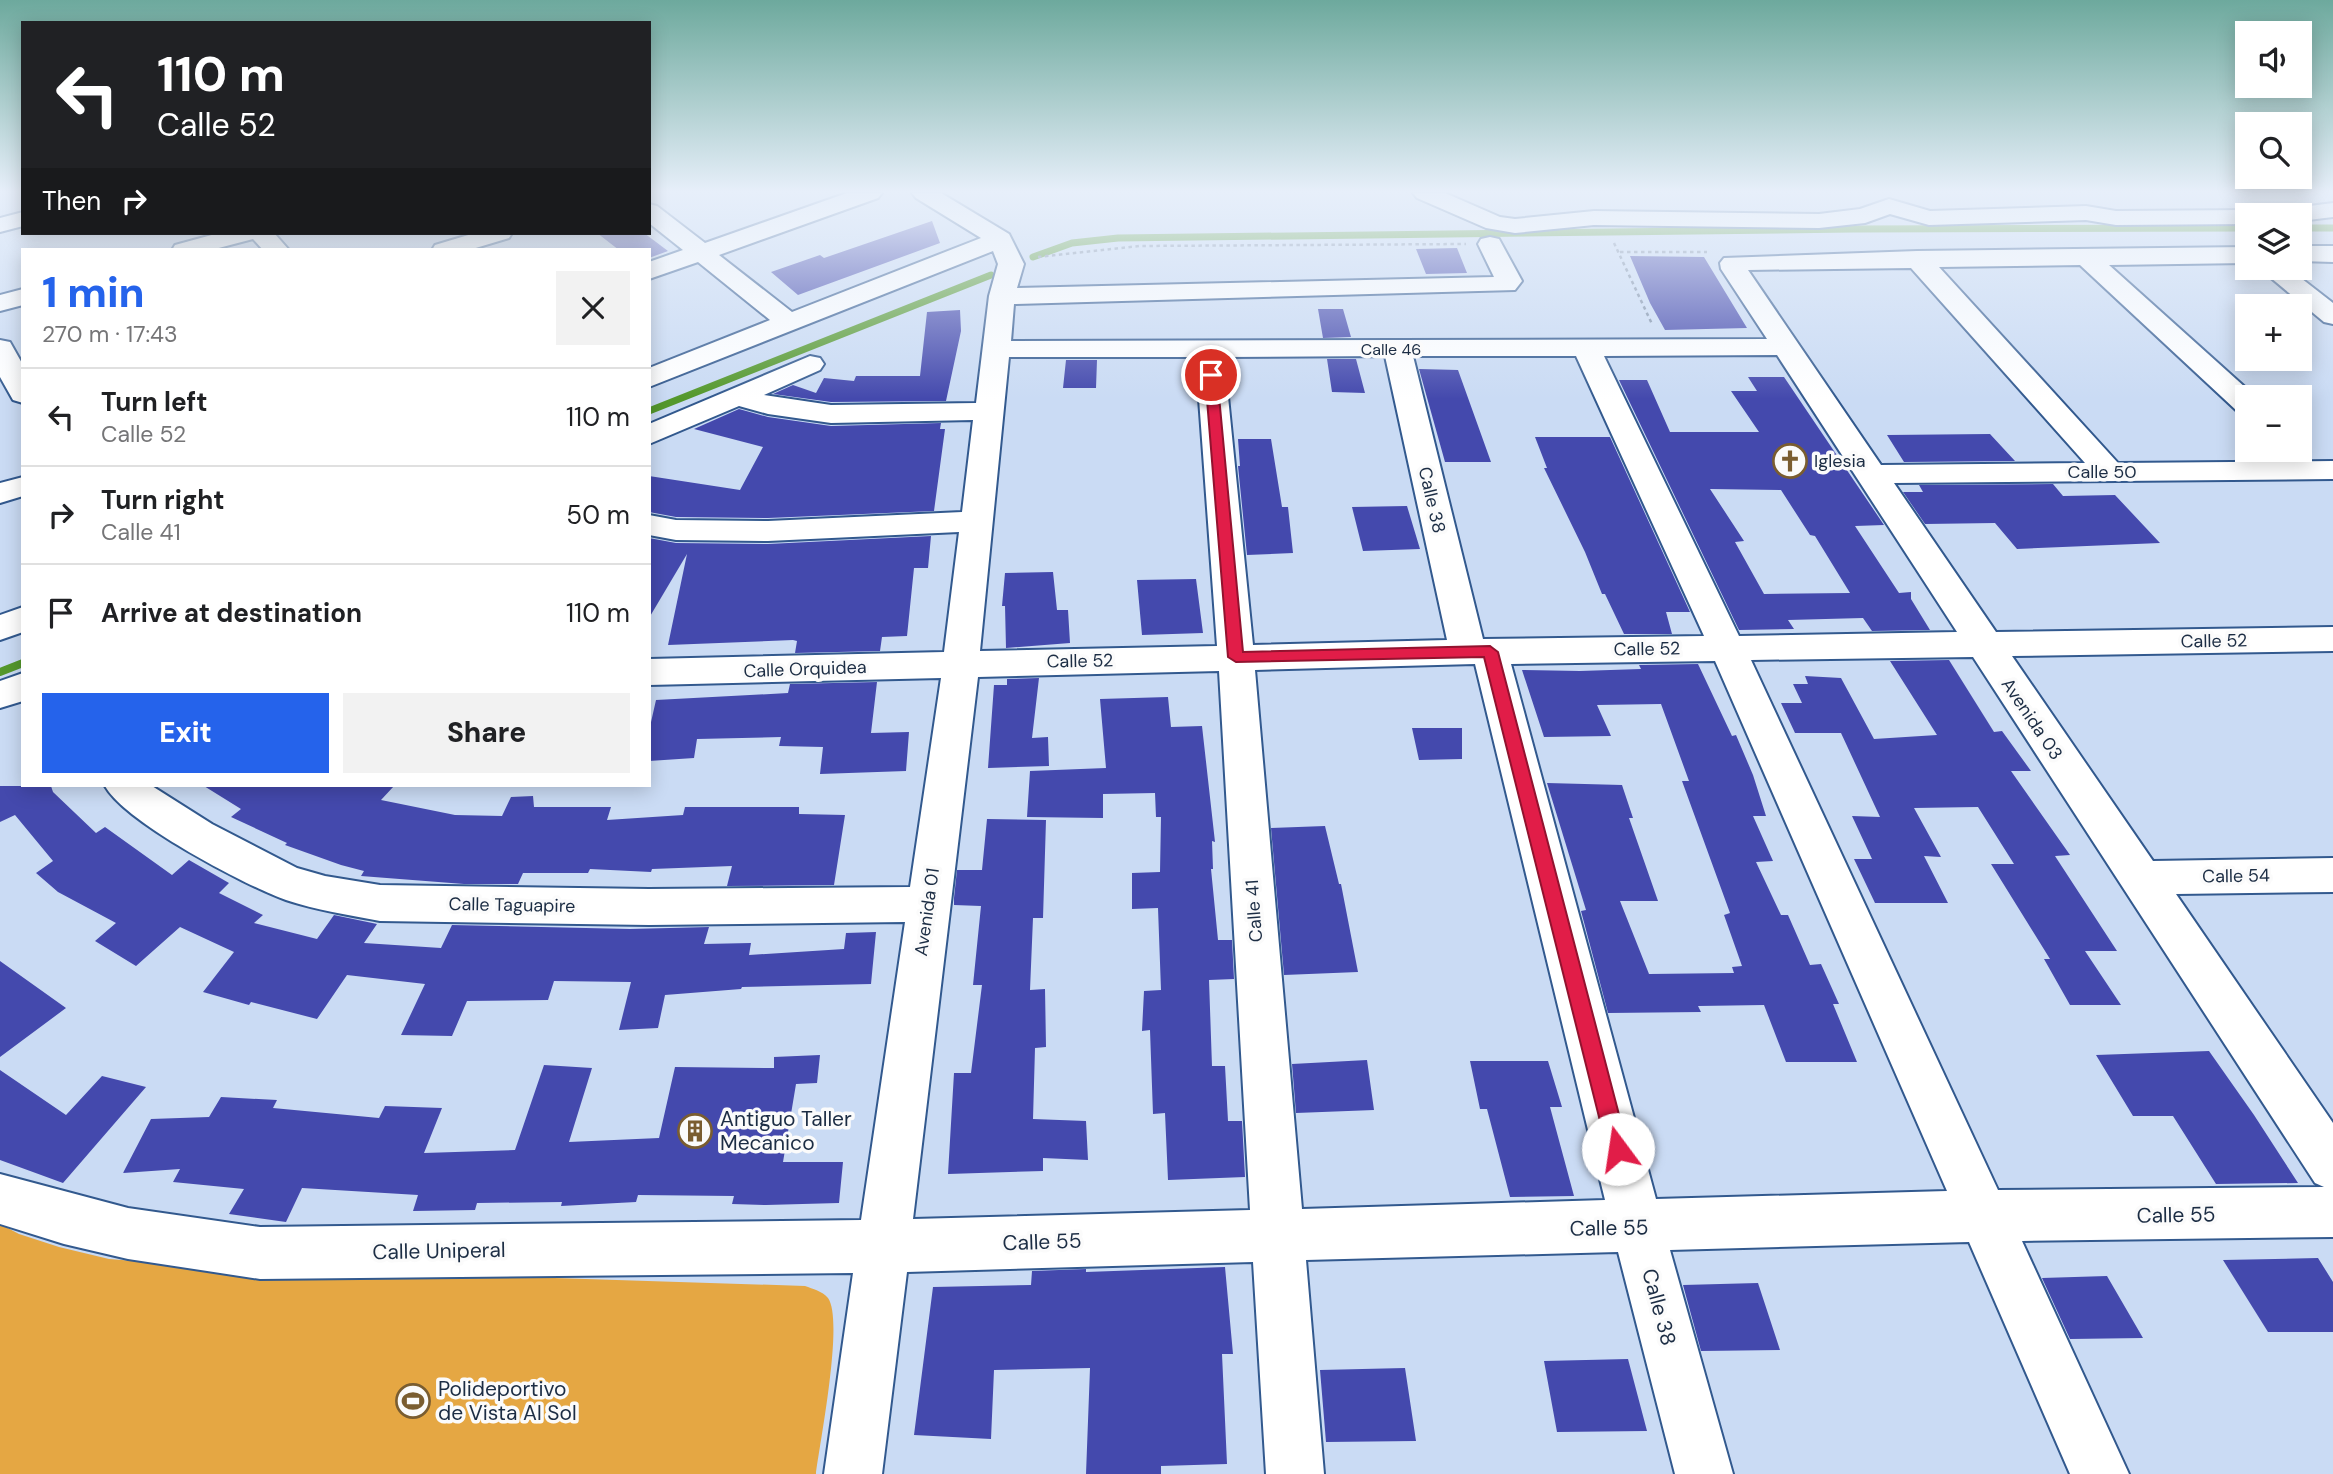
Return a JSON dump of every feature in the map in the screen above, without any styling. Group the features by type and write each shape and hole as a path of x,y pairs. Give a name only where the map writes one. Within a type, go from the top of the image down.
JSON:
{"street":[{"path":"651,270 677,262"},
{"path":"715,262 790,323"},
{"path":"651,377 790,323 968,262"},
{"name":"Avenida 01","path":"853,1474 961,664 1002,296 1010,270 1008,262"},
{"path":"1002,296 1506,284 1509,281 1499,262"},
{"path":"1733,266 1844,262"},
{"path":"1920,262 2110,472"},
{"path":"2091,262 2235,394"},
{"name":"Avenida 03","path":"1733,266 2138,878 2333,1166"},
{"path":"2287,280 2333,316"},
{"path":"0,303 21,298"},
{"name":"Calle 46","path":"996,349 1786,347"},
{"path":"0,348 16,387"},
{"name":"Calle 41","path":"1209,348 1236,657 1295,1474"},
{"path":"1586,348 1727,648 2100,1474"},
{"name":"Calle 38","path":"1396,349 1704,1474"},
{"path":"651,434 810,364"},
{"path":"738,397 800,411 846,414 990,411"},
{"name":"Calle 50","path":"1871,474 2110,472 2315,463"},
{"path":"0,494 21,487"},
{"path":"651,525 676,530 768,531 976,521"},
{"path":"0,628 21,620"},
{"name":"Calle 52","path":"961,664 1479,652 2333,639"},
{"name":"Calle Orquidea","path":"651,672 961,664"},
{"path":"0,695 21,687"},
{"name":"Calle Taguapire","path":"126,787 172,822 271,876 304,888 380,903 649,907 928,904"},
{"name":"Calle 54","path":"2138,878 2333,874"},
{"name":"Calle Uniperal","path":"0,1199 50,1216 116,1233 186,1245 260,1253 885,1246"},
{"name":"Calle 55","path":"885,1246 1983,1218 2333,1212"}],"path":[{"path":"1624,262 1662,347"},
{"path":"1733,262 1733,266"}],"shaded area":[{"name":"Polideportivo de Vista Al Sol","path":"0,1224 19,1234 59,1247 109,1259 211,1267 805,1286 828,1298 832,1311 830,1382 816,1474 0,1474"}],"building":[{"path":"800,262 889,262 798,295 771,272"},
{"path":"1421,262 1463,262 1467,273 1426,274"},
{"path":"1632,262 1707,262 1747,328 1665,330"},
{"path":"1318,309 1343,309 1351,337 1323,338"},
{"path":"960,310 961,331 946,401 831,402 773,394 793,385 816,393 824,378 854,381 856,376 920,376 927,312"},
{"path":"1327,359 1356,359 1365,393 1332,392"},
{"path":"1066,360 1097,360 1096,388 1063,388"},
{"path":"1419,369 1458,370 1491,462 1445,462"},
{"path":"1748,377 1784,377 1884,525 1855,526 1899,593 1911,592 1911,599 1930,630 1872,631 1863,618 1788,620 1794,629 1739,630 1619,380 1647,380 1670,432 1759,432 1731,391 1757,391","holes":["1710,489 1781,490 1810,535 1815,536 1850,593 1764,594 1735,542 1744,541"]},
{"path":"739,409 768,417 831,426 941,423 940,429 945,429 934,511 768,518 676,517 651,512 651,476 740,490 763,447 694,429"},
{"path":"1990,434 2015,461 1904,462 1887,435"},
{"path":"1535,437 1610,437 1690,612 1666,612 1672,634 1624,634 1605,594 1602,594 1585,552 1544,468 1547,468"},
{"path":"1238,439 1271,439 1282,507 1288,507 1293,553 1247,555"},
{"path":"2053,484 2063,496 2115,495 2160,543 2017,549 1995,523 1925,524 1903,492 1923,492 1919,485"},
{"path":"1407,506 1420,549 1363,551 1352,507"},
{"path":"931,536 928,568 914,568 907,636 882,637 880,651 795,653 797,641 793,640 668,645 687,554 651,615 651,538 676,543 768,544"},
{"path":"1053,572 1057,610 1068,610 1070,643 1006,648 1005,606 1002,606 1005,573"},
{"path":"1196,579 1203,633 1142,635 1137,580"},
{"path":"1949,660 1994,732 2002,731 2031,771 2011,771 2070,855 2055,856 2117,951 2085,951 2121,1005 2070,1005 2044,959 2050,959 1991,864 2014,864 1978,807 1914,808 1941,857 1924,856 1948,903 1875,903 1854,859 1872,859 1852,816 1880,817 1841,733 1795,733 1781,703 1802,703 1793,684 1808,684 1805,676 1841,678 1874,739 1937,735 1890,661"},
{"path":"1698,664 1732,736 1736,735 1766,816 1753,816 1773,861 1756,862 1781,915 1788,915 1810,965 1821,964 1839,1004 1833,1004 1857,1062 1786,1062 1764,1005 1698,1006 1701,1012 1608,1013 1581,911 1586,910 1547,783 1622,785 1633,818 1629,818 1658,901 1620,901 1649,974 1734,973 1732,967 1742,966 1724,915 1730,913 1682,781 1689,781 1661,704 1597,705 1611,736 1544,737 1522,670 1641,669 1639,665"},
{"path":"1039,678 1032,738 1048,737 1049,766 988,768 994,685 1007,685 1007,679"},
{"path":"877,682 871,733 909,732 906,771 820,774 823,747 779,746 781,737 697,739 694,758 651,761 651,722 656,700 788,693 790,684"},
{"path":"1168,697 1171,727 1202,726 1215,842 1212,841 1211,869 1218,940 1232,940 1234,979 1209,980 1212,1066 1225,1066 1228,1121 1242,1121 1245,1177 1168,1180 1165,1113 1153,1114 1150,1030 1142,1031 1144,991 1161,990 1158,908 1132,909 1132,873 1160,872 1161,817 1156,817 1155,793 1103,794 1103,818 1027,817 1030,771 1106,768 1100,699"},
{"path":"1412,728 1462,728 1462,759 1419,760"},
{"path":"0,786 51,787 53,792 96,833 105,827 172,875 189,860 229,883 219,893 263,915 254,923 317,939 334,915 377,924 364,943 441,948 452,925 630,929 709,927 704,944 751,943 749,955 844,949 846,933 876,932 871,984 742,987 665,995 658,1028 619,1030 631,982 554,981 548,1000 467,1001 452,1036 401,1035 425,984 347,975 317,1019 251,1002 249,1005 203,992 234,952 180,927 136,966 95,941 116,923 58,892 36,873 53,861 15,815 0,822"},
{"path":"206,787 393,787 381,800 455,815 502,816 511,797 533,796 534,807 611,807 607,820 683,815 685,807 799,807 799,814 845,815 834,885 727,886 732,866 652,869 651,872 590,869 588,873 523,873 518,884 464,884 361,876 364,871 285,845 287,843 231,817 241,809"},
{"path":"987,819 1046,820 1043,918 1033,918 1030,990 1045,989 1046,1047 1035,1048 1033,1119 1086,1121 1088,1160 1043,1158 1043,1171 948,1174 954,1073 971,1073 982,985 973,985 981,906 954,905 957,870 982,870"},
{"path":"1325,826 1341,884 1358,972 1284,975 1271,828"},
{"path":"0,961 66,1008 0,1057"},
{"path":"2209,1051 2298,1183 2216,1184 2173,1116 2133,1116 2096,1055"},
{"path":"820,1055 817,1083 796,1084 783,1162 843,1162 839,1203 732,1204 734,1196 638,1195 636,1202 561,1206 562,1202 477,1203 475,1210 413,1211 418,1195 302,1188 286,1222 229,1214 244,1189 173,1182 180,1169 123,1173 151,1119 209,1117 221,1097 277,1100 273,1108 379,1118 385,1106 442,1108 424,1153 515,1150 544,1065 592,1068 569,1142 659,1138 675,1067 774,1068 774,1057"},
{"path":"1367,1060 1374,1110 1296,1113 1292,1064"},
{"path":"1470,1061 1548,1061 1562,1107 1550,1107 1574,1196 1510,1197 1487,1109 1480,1109"},
{"path":"0,1070 66,1115 102,1076 146,1087 63,1183 0,1160"},
{"path":"2318,1258 2333,1282 2333,1332 2268,1332 2223,1260"},
{"path":"1225,1267 1233,1354 1222,1354 1227,1464 1161,1466 1161,1474 1086,1474 1090,1368 994,1370 991,1439 914,1435 933,1287 1031,1285 1032,1271 1086,1269 1086,1272"},
{"path":"2107,1276 2143,1338 2070,1339 2042,1278"},
{"path":"1758,1283 1780,1350 1701,1351 1683,1285"},
{"path":"1628,1359 1647,1431 1557,1432 1544,1361"},
{"path":"1405,1368 1416,1441 1326,1442 1320,1370"}],"waterway":[{"path":"651,410 991,275"},
{"path":"0,672 21,664"}],"place":[{"name":"Iglesia","path":"1790,461"},
{"name":"Antiguo Taller Mecanico","path":"695,1131"},
{"name":"Polideportivo de Vista Al Sol","path":"413,1401"}],"route":[{"path":"1211,375 1236,657 1490,652 1618,1149"}]}
